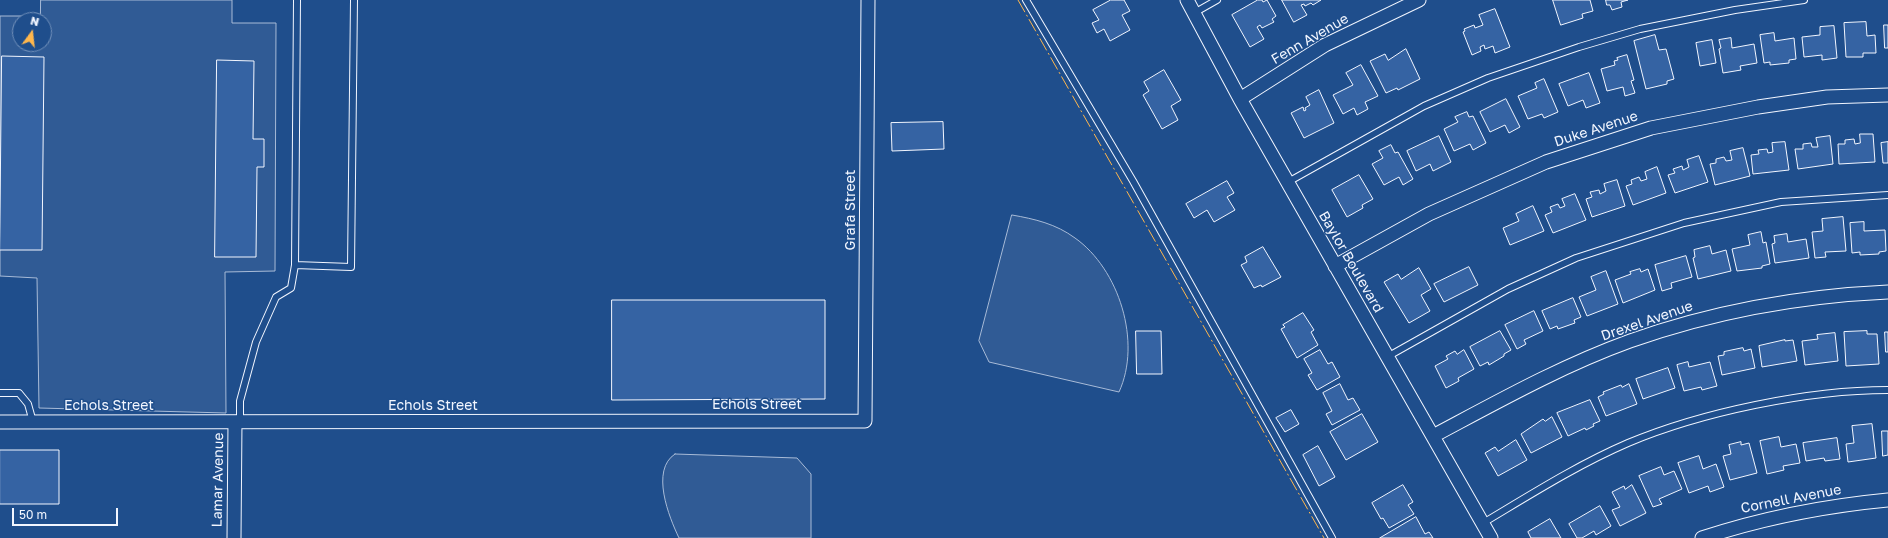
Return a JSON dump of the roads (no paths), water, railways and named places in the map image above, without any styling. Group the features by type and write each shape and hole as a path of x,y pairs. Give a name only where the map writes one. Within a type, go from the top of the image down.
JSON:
{"street":[{"name":"Grafa Street","path":"865,421 868,0"},
{"name":"Baylor Boulevard","path":"1187,0 1240,99 1491,538"},
{"name":"Fenn Avenue","path":"1240,99 1325,45 1419,0"},
{"name":"Duke Avenue","path":"1335,266 1429,214 1546,162 1651,128 1827,97 1888,95"},
{"name":"Drexel Avenue","path":"1433,436 1538,381 1629,342 1706,317 1778,304 1863,293 1888,292"},
{"name":"Echols Street","path":"0,422 865,421"},
{"name":"Lamar Avenue","path":"234,538 238,422"},
{"name":"Cornell Avenue","path":"1702,538 1735,527 1800,512 1888,500"}],"lane":[{"path":"238,422 240,401 256,342 276,297 291,288 295,265 297,0"},
{"path":"295,265 351,267 354,0"},
{"path":"1026,0 1133,181 1332,538"},
{"path":"1194,13 1217,0"},
{"path":"1288,182 1424,106 1496,76 1578,47 1640,29 1735,10 1804,0"},
{"path":"1388,357 1508,289 1576,258 1684,223 1774,204 1816,198 1888,195"},
{"path":"1483,523 1574,469 1629,443 1684,424 1743,408 1811,396 1860,390 1888,390"},
{"path":"0,393 19,393 28,404 33,422"}]}
